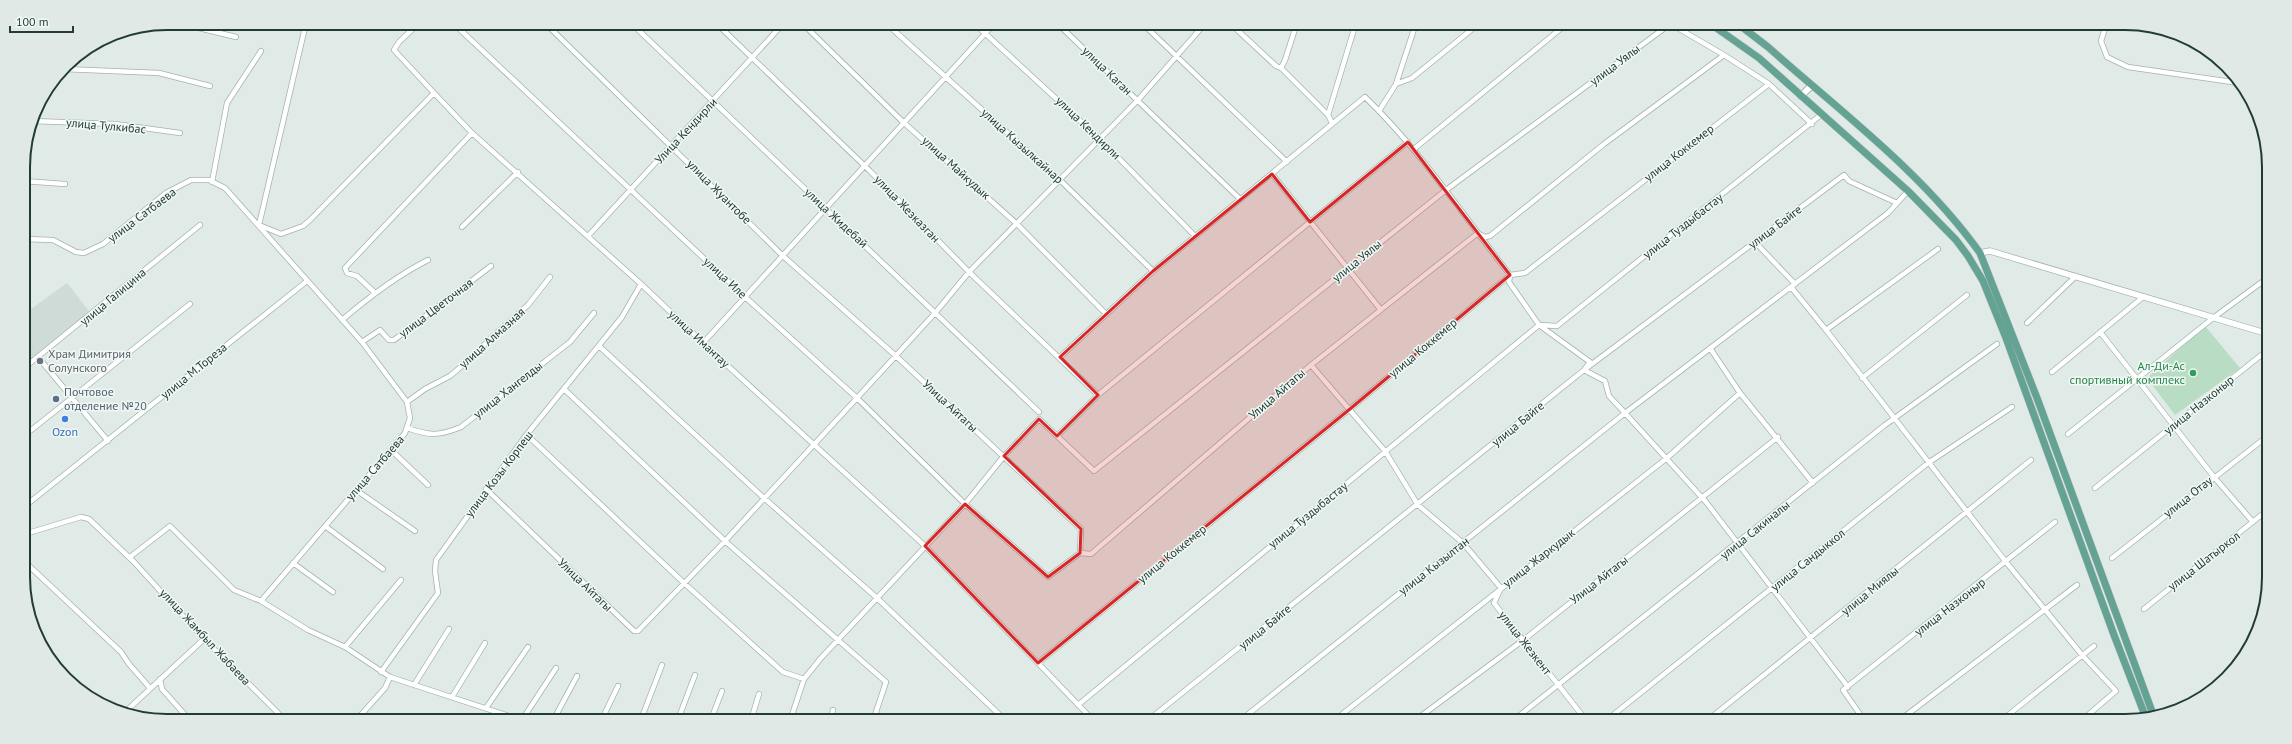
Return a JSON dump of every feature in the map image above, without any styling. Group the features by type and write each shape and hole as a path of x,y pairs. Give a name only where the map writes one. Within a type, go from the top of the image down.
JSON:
{"main road":[{"path":"1720,30 1741,44 1822,114 1908,192 1956,240 1968,256 1983,281 2011,353 2144,712"},
{"path":"1746,30 1924,185 1965,232 1980,253 2018,348 2151,709 2149,712"},
{"path":"1801,96 1811,86"}],"street":[{"path":"207,30 236,37"},
{"path":"304,30 259,225 281,234 303,226 434,93"},
{"name":"улица Имантау","path":"412,30 399,42 394,50 472,133 518,172 641,284 703,343 925,546 1087,714"},
{"name":"улица Иле","path":"460,30 744,296 857,398 965,504"},
{"name":"улица Жуантобе","path":"552,30 672,145 783,256 896,356"},
{"name":"улица Жидебай","path":"638,30 712,102 936,312 1038,412"},
{"name":"улица Жезказган","path":"723,30 864,166 969,272 1060,357 1098,395"},
{"name":"Улица Кендирли","path":"588,236 632,190 777,30"},
{"name":"улица Майкудык","path":"809,30 904,122 1017,224 1106,314"},
{"name":"улица Кызылкайнар","path":"894,30 1060,180 1153,270"},
{"name":"улица Кендирли","path":"982,30 1100,139 1195,236"},
{"path":"703,343 744,296 783,256 988,30"},
{"name":"улица Каган","path":"1064,30 1240,199"},
{"path":"1149,30 1287,162"},
{"path":"725,541 936,312 969,272 1138,100 1200,30"},
{"path":"1237,30 1280,68 1328,115 1332,123"},
{"path":"1280,68 1285,60 1295,30"},
{"path":"1328,115 1354,30"},
{"path":"1379,111 1396,84 1414,30"},
{"path":"1396,84 1412,78 1471,30"},
{"path":"1414,149 1559,30"},
{"name":"улица Уялы","path":"1057,436 1094,471 1446,190 1662,30"},
{"path":"1681,30 1769,84 1812,124"},
{"path":"2104,30 2101,41 2107,57 2128,67 2232,82"},
{"path":"212,182 227,103 261,51"},
{"path":"1478,233 1485,237 1490,236 1604,144 1724,55"},
{"path":"71,69 159,73 210,86"},
{"name":"улица Коккемер","path":"1038,663 1350,410 1510,274 1525,273 1769,84"},
{"path":"1060,357 1153,270 1365,97 1408,142 1446,190 1510,274 1509,282 1539,325 1590,362 1584,370 1605,381 1609,396 1703,498 1848,686"},
{"name":"улица Туздыбастау","path":"1078,705 1539,325 1557,326 1812,124 1822,114"},
{"name":"улица Тулкибас","path":"38,121 115,124 180,133"},
{"path":"374,292 357,276 347,273 345,268 472,133"},
{"path":"792,714 804,679 838,640 965,504 1004,456 1039,419 1057,436 1098,395 1408,142"},
{"path":"462,227 518,172"},
{"path":"1272,174 1380,310"},
{"name":"улица Байге","path":"1156,714 1418,505 1584,370 1844,175 1849,181 1897,203"},
{"name":"улица Сатбаева","path":"30,239 53,240 71,250 84,253 104,244 166,193 191,180 212,182 225,188 259,225 362,342 407,402 410,418 405,433 261,601"},
{"path":"30,182 65,184"},
{"name":"улица Кызылтан","path":"1248,714 1625,414 1888,213 1908,192"},
{"name":"улица Галицина","path":"30,363 200,225"},
{"name":"Улица Айтагы","path":"965,504 1048,577 1080,553 1091,554 1311,365 1478,233"},
{"path":"1755,242 1793,285 1862,378 2006,562 2082,655 2116,691 2089,714"},
{"path":"1826,330 1938,249"},
{"path":"1980,253 1990,251 2262,332"},
{"path":"342,320 374,292 402,272 428,260"},
{"name":"улица Цветочная","path":"362,342 380,330 389,340 394,340 491,266"},
{"path":"2027,323 2076,276"},
{"name":"улица Алмазная","path":"407,402 424,389 450,376 470,359 488,340 528,305 550,277"},
{"name":"улица М.Тореза","path":"30,502 307,281"},
{"path":"2068,434 2213,318 2262,282"},
{"name":"улица Козы Корпеш","path":"381,672 438,593 435,571 436,560 486,489 527,435 622,317 641,284"},
{"path":"1862,378 1967,295"},
{"path":"2052,372 2143,297"},
{"path":"30,431 190,304"},
{"name":"улица Хангелды","path":"407,428 420,432 442,435 461,427 570,342 594,313"},
{"path":"2100,332 2214,477 2253,522"},
{"name":"улица Сакиналы","path":"1521,714 1894,419 1997,344"},
{"path":"599,346 764,498 877,598 999,714"},
{"path":"1710,348 1740,393 1778,437 1813,483"},
{"path":"2011,353 2018,348"},
{"name":"улица Назконыр","path":"2095,488 2262,354"},
{"name":"Улица Айтагы","path":"896,356 1082,529 1080,553"},
{"path":"38,357 108,441"},
{"path":"1311,365 1385,451 1418,505 1463,543 1500,588"},
{"path":"564,389 725,541 886,682 875,714"},
{"name":"улица Жаркудык","path":"1342,714 1500,588 1667,458 1740,393"},
{"name":"улица Сандыккол","path":"1616,714 1928,463 2012,407"},
{"path":"527,435 684,582 783,672 804,679"},
{"name":"Улица Айтагы","path":"1424,714 1523,640 1778,437"},
{"name":"улица Отау","path":"2112,558 2262,440"},
{"path":"391,450 428,486"},
{"name":"улица Миялы","path":"1716,714 1812,638 2031,460"},
{"name":"Улица Айтагы","path":"486,489 634,631 640,630 684,582 725,541"},
{"path":"356,490 415,531"},
{"name":"улица Шатыркол","path":"2144,609 2262,514"},
{"path":"30,532 81,517 89,519 130,557 170,526 234,590 261,601 308,630 345,646 390,678 503,714"},
{"name":"улица Назконыр","path":"1860,714 1843,690 2055,522"},
{"path":"325,526 384,569"},
{"name":"улица Жамбыл Жабаева","path":"130,557 204,639 279,714"},
{"path":"293,563 333,592"},
{"path":"30,566 121,652 129,664 150,688"},
{"path":"345,646 401,580"},
{"path":"1908,714 2077,584"},
{"name":"улица Жезкент","path":"1500,588 1494,603 1581,714"},
{"path":"414,685 449,629"},
{"path":"129,708 204,639"},
{"path":"452,697 485,643"},
{"path":"2009,714 2094,646"},
{"path":"486,708 528,647"},
{"path":"643,714 662,665"},
{"path":"526,714 556,668"},
{"path":"680,714 695,675"},
{"path":"557,714 576,676"},
{"path":"160,678 162,689 184,714"},
{"path":"363,714 385,688 390,678"},
{"path":"605,714 618,686"},
{"path":"713,714 722,690"},
{"path":"753,714 759,694"},
{"path":"832,714 833,710"}],"highlighted area":[{"path":"1408,142 1510,275 1350,409 1038,663 925,546 965,504 1048,577 1080,553 1081,529 1004,456 1039,419 1057,436 1098,395 1060,357 1153,271 1272,174 1310,222"}],"shaded area":[{"path":"67,283 92,315 30,363 30,310"}],"green space":[{"name":"Ал-Ди-Ас спортивный комплекс","path":"2205,326 2240,368 2175,415 2147,378"}],"place":[{"name":"Храм Димитрия Солунского","path":"40,361"},
{"name":"Ал-Ди-Ас спортивный комплекс","path":"2193,373"},
{"name":"Почтовое отделение №20","path":"56,399"},
{"name":"Ozon","path":"65,419"}]}
